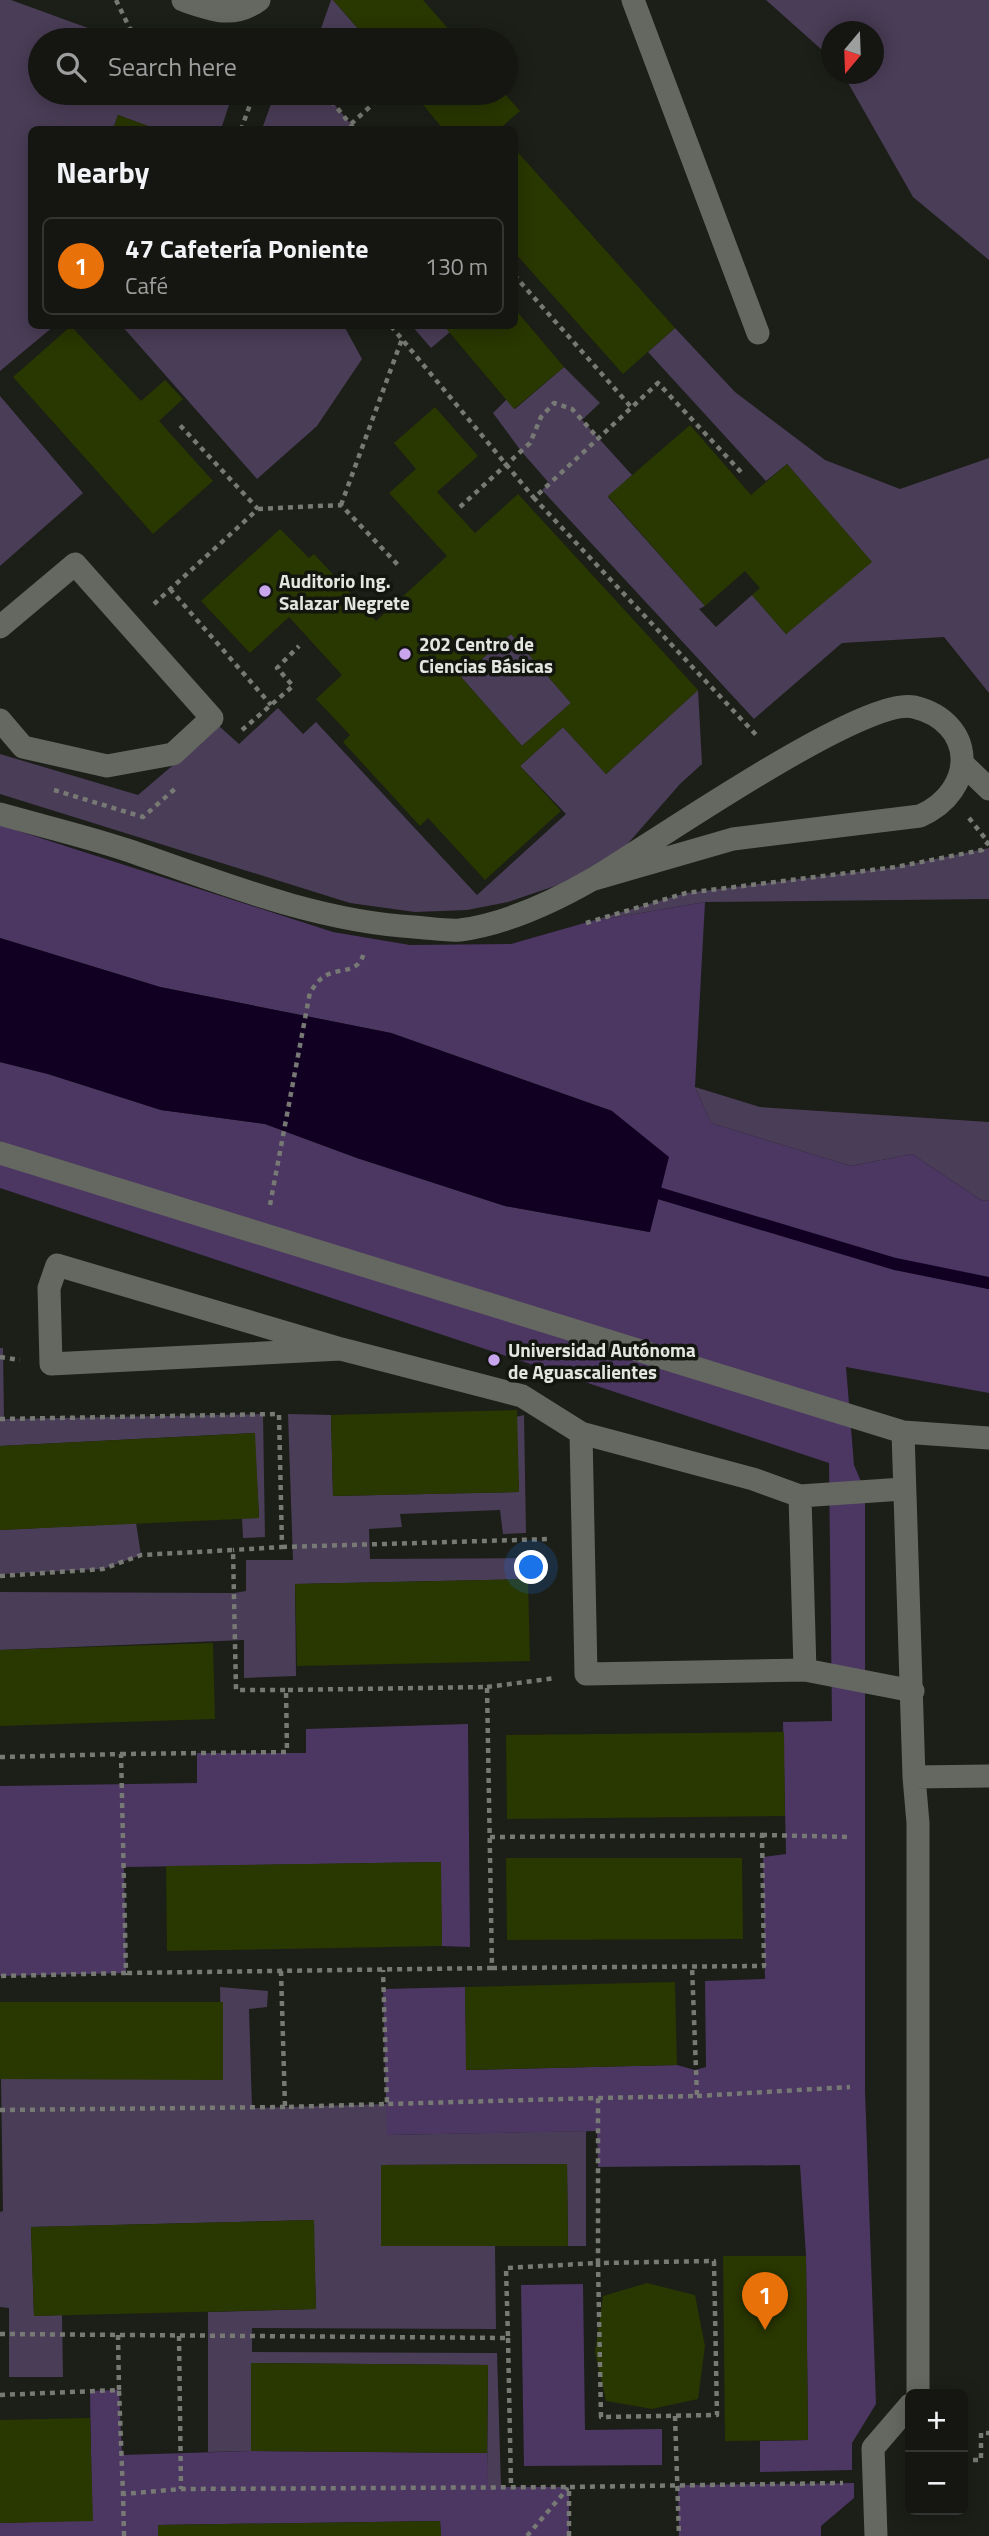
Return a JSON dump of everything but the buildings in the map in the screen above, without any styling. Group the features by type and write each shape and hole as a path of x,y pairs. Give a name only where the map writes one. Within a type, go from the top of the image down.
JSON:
{"lane":[{"path":"183,0 214,11 235,12 260,0"},
{"path":"633,0 758,333"},
{"path":"0,627 75,564 212,718 173,754 107,766 23,747 0,720"},
{"path":"0,814 116,847 280,902 382,925 458,930 520,914 591,880 828,733 907,705 932,711 952,728 963,764 960,781 950,797 938,808 920,816 733,839 591,880"},
{"path":"963,764 989,789"},
{"path":"711,806 716,824 733,839"},
{"path":"0,1153 904,1432 989,1438"},
{"path":"341,1349 51,1364 49,1288 57,1265 341,1349 522,1396 581,1433 753,1479 800,1496 903,1489"},
{"path":"904,1432 903,1489 918,1823 918,2389"},
{"path":"581,1433 586,1674 805,1670 913,1690"},
{"path":"800,1496 805,1670"},
{"path":"914,1777 989,1776"},
{"path":"876,2536 873,2448 905,2411"}],"path":[{"path":"116,0 130,28"},
{"path":"242,126 250,105"},
{"path":"335,105 351,124 372,105"},
{"path":"518,280 632,408"},
{"path":"394,329 534,498 781,762"},
{"path":"341,505 402,339"},
{"path":"534,498 658,383 741,472"},
{"path":"460,507 530,443 541,417 554,403 572,409 599,439"},
{"path":"177,422 258,509"},
{"path":"130,626 258,509 341,505 400,566"},
{"path":"170,589 271,705"},
{"path":"270,1206 310,992 323,977 354,968 362,961 364,949"},
{"path":"0,1419 279,1414 282,1547"},
{"path":"0,1576 103,1569 141,1555 282,1547 584,1538"},
{"path":"233,1550 236,1690 487,1687 586,1674"},
{"path":"487,1687 492,1968"},
{"path":"0,1757 287,1752 286,1690"},
{"path":"121,1754 126,1973"},
{"path":"490,1838 762,1835 852,1837"},
{"path":"0,1976 764,1966 762,1835"},
{"path":"692,1966 697,2096"},
{"path":"383,1970 387,2104"},
{"path":"281,1971 285,2107"},
{"path":"0,2110 285,2107 697,2096 850,2087"},
{"path":"511,2487 506,2268 598,2263 714,2261 717,2415 601,2417 598,2263 597,2098"},
{"path":"0,2334 508,2338"},
{"path":"118,2335 124,2536"},
{"path":"179,2336 181,2490"},
{"path":"0,2395 119,2390"},
{"path":"674,2416 679,2536"},
{"path":"968,2460 981,2459 981,2433 989,2433"},
{"path":"123,2494 181,2490 873,2483"},
{"path":"527,2536 569,2487"},
{"path":"569,2487 569,2536"}],"shaded area":[{"path":"0,0 11,0 88,28 28,28 28,105 229,105 222,126 148,126 118,115 114,126 28,126 28,329 50,329 0,371"},
{"path":"333,0 358,28 321,28"},
{"path":"766,0 989,0 989,260 913,197 849,84 884,84 884,21 821,21 821,49"},
{"path":"271,105 335,105 352,126 263,126"},
{"path":"675,328 735,392 825,460 900,489 989,458 989,693 944,637 842,643 754,719 542,490 549,483 493,413 507,399 515,409 564,367 600,403 582,420 632,475 608,497 705,606 699,609 716,627 752,595 786,634 871,561 787,464 766,481 648,352"},
{"path":"125,329 346,329 362,359 317,426 257,479"},
{"path":"415,329 447,329 450,332 431,348"},
{"path":"0,396 83,493 0,566"},
{"path":"511,634 571,703 522,746 461,677"},
{"path":"698,690 702,764 680,784 624,848 564,883 508,902 467,910 415,912 350,903 0,794 0,754 138,795 219,726 239,744 278,708 303,734 316,722 477,895 566,814 520,766 563,727 606,774"},
{"path":"0,825 333,932 410,945 511,944 588,922 705,902 695,1087 711,1123 851,1166 912,1154 981,1200 989,1201 989,1393 846,1367 854,1465 865,1491 865,2090 876,2404 852,2443 852,2470 760,2472 760,2441 808,2440 806,2256 800,2165 598,2167 597,2131 387,2135 383,1989 465,1987 467,2070 677,2065 695,2070 706,2067 705,1981 765,1979 763,1857 786,1854 783,1722 832,1721 829,1463 0,1188 0,1062 48,1074 161,1110 265,1124 357,1158 505,1206 649,1232 612,1111 391,1033 160,987 0,938"},
{"path":"989,848 989,899 705,902 588,922 686,893 896,867"},
{"path":"0,938 160,987 391,1033 612,1111 669,1157 650,1232 505,1206 357,1158 265,1124 161,1110 48,1074 0,1062"},
{"path":"695,1087 760,1107 989,1122 989,1201 981,1200 912,1154 851,1166 711,1123"},
{"path":"0,1348 3,1348 4,1419 263,1414 265,1537 243,1538 242,1518 259,1517 254,1433 0,1446"},
{"path":"288,1414 331,1415 333,1496 519,1492 516,1417 524,1415 526,1533 503,1534 500,1510 400,1514 402,1527 369,1529 370,1559 530,1558 528,1579 295,1584 296,1676 244,1678 244,1640 0,1650 0,1592 234,1593 246,1591 246,1560 293,1560"},
{"path":"136,1523 141,1555 103,1569 0,1574 0,1530"},
{"path":"468,1724 470,1947 442,1946 440,1862 124,1867 126,1973 0,1976 0,1786 197,1783 197,1753 306,1753 306,1729"},
{"path":"220,1987 268,1991 267,2007 249,2009 252,2108 387,2104 388,2135 586,2131 586,2246 568,2246 567,2164 381,2165 382,2246 495,2245 496,2329 252,2328 252,2352 497,2353 501,2487 487,2487 488,2365 252,2363 251,2451 208,2452 208,2312 316,2309 313,2220 31,2227 34,2316 62,2315 63,2377 9,2377 9,2308 0,2307 0,2212 3,2211 1,2079 222,2079"},
{"path":"583,2284 585,2430 662,2429 662,2465 524,2466 521,2285"},
{"path":"119,2390 122,2455 251,2451 487,2453 488,2487 569,2487 569,2536 441,2536 440,2521 158,2525 158,2536 0,2536 0,2523 92,2520 90,2391"},
{"path":"854,2483 854,2498 821,2526 821,2536 679,2536 678,2485"}],"waterway":[{"path":"645,1189 895,1264 989,1283"}],"place":[{"name":"Auditorio Ing. Salazar Negrete","path":"265,591"},
{"name":"202 Centro de Ciencias Básicas","path":"405,654"},
{"name":"Universidad Autónoma de Aguascalientes","path":"494,1360"},
{"name":"47 Cafetería Poniente","path":"765,2330"}]}
